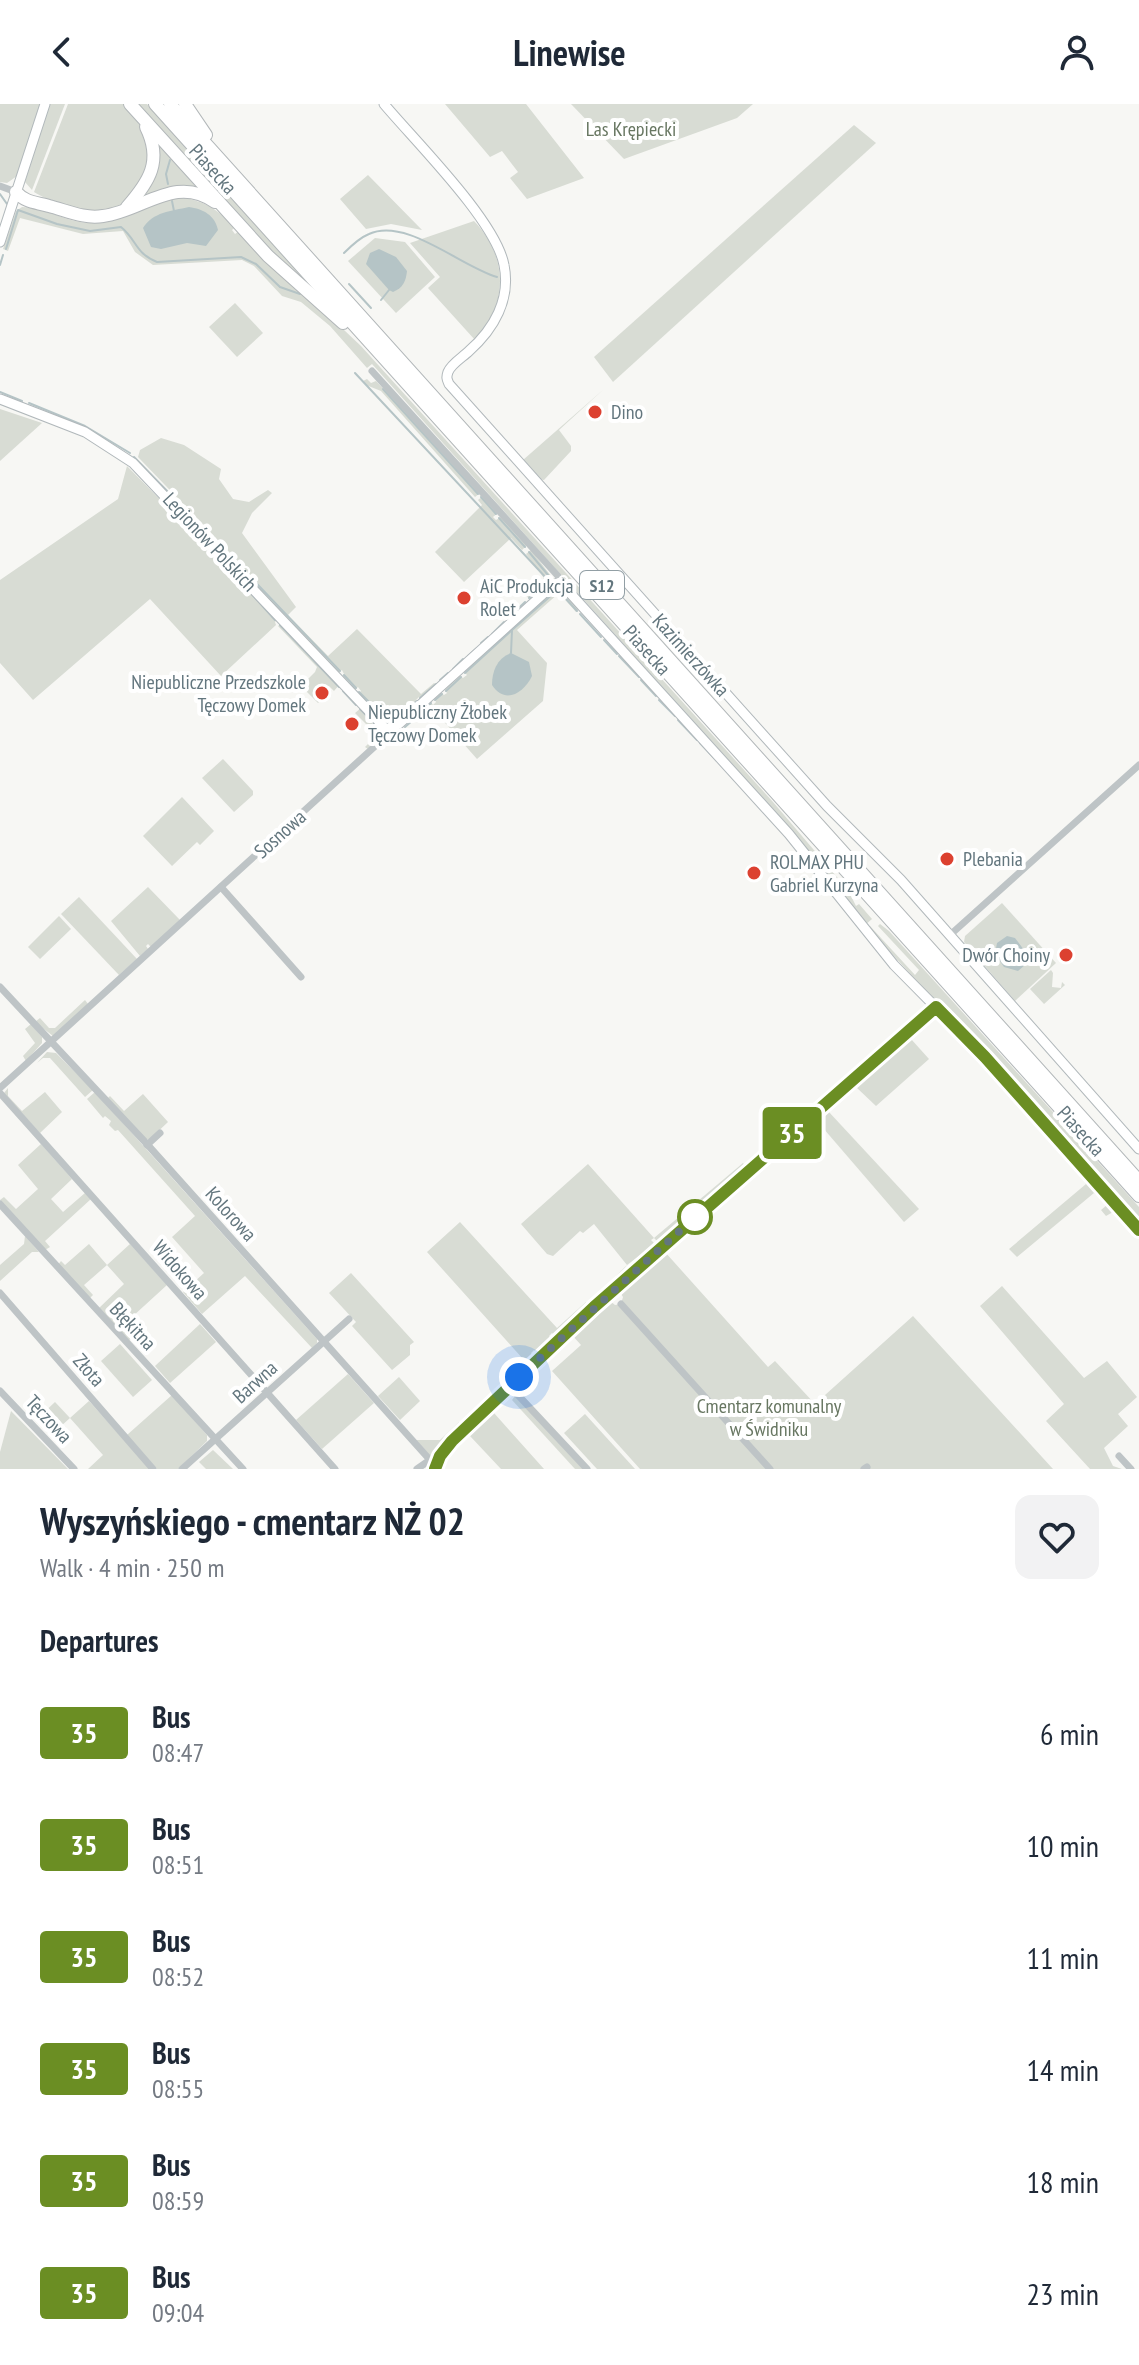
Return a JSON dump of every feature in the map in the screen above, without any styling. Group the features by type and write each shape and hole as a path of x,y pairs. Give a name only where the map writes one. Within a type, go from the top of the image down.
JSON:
{"highway":[{"name":"Piasecka","path":"155,104 1139,1196"},
{"name":"Piasecka","path":"170,104 1139,1181"},
{"path":"185,104 230,171"},
{"path":"124,209 146,185 153,160 148,131 133,108"},
{"path":"133,108 276,263 401,377"},
{"path":"16,192 28,201 88,217 109,215 160,195 186,191 211,200 238,223"}],"street":[{"path":"0,242 45,104"},
{"name":"Kazimierzówka","path":"384,104 491,230 504,264 504,295 497,318 485,335 449,370 447,379 803,779 950,935"},
{"path":"0,186 16,192"},
{"path":"372,371 774,817 874,941 985,1057 1139,1230"},
{"name":"Legionów Polskich","path":"0,399 93,436 133,463 380,725 389,729"},
{"name":"Sosnowa","path":"0,1090 383,739 389,729 399,724 560,582"},
{"path":"1139,765 950,935 1001,997 1139,1149"},
{"path":"221,887 301,977"},
{"path":"130,970 138,979"},
{"name":"Kolorowa","path":"0,987 434,1464"},
{"path":"417,1469 434,1464 507,1383 591,1304 936,1007"},
{"name":"Widokowa","path":"0,1090 335,1469"},
{"path":"147,1145 160,1133"},
{"name":"Błękitna","path":"0,1204 243,1469"},
{"name":"Złota","path":"0,1293 153,1469"},
{"path":"621,1304 770,1469"},
{"name":"Barwna","path":"182,1469 349,1319"},
{"path":"507,1383 587,1469"},
{"name":"Tęczowa","path":"0,1391 74,1469"},
{"path":"1119,1456 1131,1469"}],"green space":[{"path":"0,104 40,104 17,176 7,183 0,182"},
{"path":"49,104 65,104 32,190 25,182"},
{"path":"68,104 125,104 143,132 148,152 145,173 128,199 114,209 78,210 34,192"},
{"path":"135,104 147,104 307,281 304,283 274,255"},
{"path":"445,104 526,104 584,178 527,199 510,178 518,172 502,151 490,157"},
{"name":"Las Krępiecki","path":"571,104 753,104 737,118 624,159"},
{"path":"854,125 876,143 613,382 594,357"},
{"path":"156,139 204,190 140,200"},
{"path":"368,175 422,230 391,224 366,229 340,199"},
{"path":"176,196 202,203 221,214 235,227 232,230 235,234 239,231 361,346 773,802 848,890 856,906 859,904 872,919 865,925 786,825 372,364 367,368 330,326 301,302 282,296 254,266 242,260 153,265 135,252 123,231 83,234 20,218 8,251 3,249 16,211 22,207 90,223 123,217"},
{"path":"474,221 493,249 500,280 494,311 475,340 428,288 440,277 410,243"},
{"path":"375,238 405,242 435,277 396,313 348,261"},
{"path":"235,303 263,333 237,357 209,327"},
{"path":"367,379 371,383 376,381 480,493 475,497 381,391 366,385 363,381"},
{"path":"604,389 559,430 571,446 571,451 544,480 538,479 523,460"},
{"path":"0,409 42,423 0,461"},
{"path":"161,438 184,445 221,469 219,479 233,499 249,502 268,490 272,493 252,513 242,533 296,607 288,615 328,656 357,629 421,694 434,683 437,685 421,699 419,697 418,702 397,721 388,723 357,694 361,691 358,687 354,691 341,677 344,674 342,670 337,673 277,620 276,625 221,676 150,599 33,700 0,663 0,580 118,499 127,466 206,546 216,538 138,457 140,450"},
{"path":"483,496 498,513 493,517 496,520 501,517 527,545 522,550 511,538 464,582 435,552 482,505 478,500"},
{"path":"531,550 551,576 549,583 531,600 526,596 544,578 526,554"},
{"path":"561,588 581,608 576,612 559,593 517,630 547,663 543,701 477,759 431,707 426,711 423,708 430,701 433,705 436,702 434,698 440,692 444,695 447,693 443,688 459,675 463,678 467,675 463,671 554,589"},
{"path":"281,624 339,685 334,691 329,686 318,703 301,686 317,667 278,626"},
{"path":"361,708 379,732 379,737 368,749 365,747 373,739 374,732 355,713"},
{"path":"223,759 253,791 253,795 234,812 202,778"},
{"path":"182,797 214,831 200,845 197,842 172,866 143,836"},
{"path":"148,887 180,920 151,947 148,944 148,949 140,956 111,921"},
{"path":"79,897 137,959 119,975 61,914"},
{"path":"1002,903 1056,963 1015,1001 964,942 965,936"},
{"path":"59,916 71,929 40,959 28,947"},
{"path":"880,924 1139,1207 1139,1222 868,928 870,926 915,975 919,970 878,926"},
{"path":"1051,970 1052,987 1061,988 1062,982 1065,985 1044,1004 1030,989"},
{"path":"85,1000 88,1004 53,1036 35,1022 40,1018 49,1028 55,1028"},
{"path":"31,1024 42,1037 42,1043 26,1061 23,1056 35,1043 25,1029"},
{"path":"911,1039 929,1059 876,1106 856,1087"},
{"path":"47,1052 56,1053 93,1090 85,1097 50,1058 43,1058 37,1063"},
{"path":"8,1088 8,1096 22,1111 45,1092 62,1112 40,1133 4,1093"},
{"path":"95,1092 317,1339 312,1348 245,1276 202,1314 183,1292 204,1273 172,1237 195,1216 118,1130 109,1125 111,1121 105,1116 103,1118 87,1099"},
{"path":"143,1094 168,1122 150,1139 145,1139 108,1098 110,1096 124,1111"},
{"path":"1016,1100 1084,1175 1081,1177"},
{"path":"828,1111 919,1209 904,1222 817,1121"},
{"path":"41,1144 72,1179 51,1199 63,1212 85,1193 91,1199 45,1241 50,1247 45,1250 0,1200 4,1197 16,1209 38,1189 18,1165"},
{"path":"743,1163 746,1167 664,1238 658,1242 654,1238"},
{"path":"588,1164 654,1238 651,1240 655,1244 627,1265 594,1224 583,1233 580,1231 553,1256 547,1254 521,1224"},
{"path":"1086,1178 1094,1187 1092,1190 1097,1190 1112,1207 1110,1209 1115,1210 1125,1222 1123,1224 1113,1212 1106,1216 1101,1210 1107,1205 1094,1193 1017,1257 1009,1249 1086,1184"},
{"path":"460,1222 557,1328 586,1302 589,1305 555,1336 552,1333 549,1336 552,1339 536,1353 534,1350 531,1353 533,1356 511,1377 506,1375 523,1359 427,1252"},
{"path":"25,1236 39,1252 32,1252 0,1281 0,1265 24,1244"},
{"path":"89,1244 107,1265 84,1285 93,1295 89,1299 58,1265 61,1261 65,1265"},
{"path":"130,1244 167,1285 121,1327 129,1340 98,1309 124,1284 107,1265"},
{"name":"Cmentarz komunalny w Świdniku","path":"665,1252 768,1367 775,1361 815,1404 913,1316 1053,1469 640,1469 552,1371 581,1345 572,1335 610,1301 615,1305 621,1304 623,1297 620,1292"},
{"path":"351,1273 414,1342 410,1345 410,1355 392,1370 352,1326 356,1322 329,1293"},
{"path":"1002,1286 1084,1378 1107,1361 1137,1397 1118,1414 1128,1426 1104,1448 1113,1466 1122,1469 1090,1469 1046,1421 1064,1404 980,1306"},
{"path":"200,1324 216,1342 170,1383 155,1366"},
{"path":"120,1344 152,1380 133,1397 101,1361"},
{"path":"348,1374 374,1403 322,1449 296,1420"},
{"path":"399,1377 420,1401 400,1420 378,1396"},
{"path":"172,1395 207,1435 207,1441 178,1469 157,1469 127,1435"},
{"path":"515,1396 583,1469 575,1469 512,1400"},
{"path":"89,1401 150,1469 88,1469 103,1455 70,1418"},
{"path":"55,1402 70,1418 51,1435 36,1420"},
{"path":"11,1411 68,1469 0,1469 0,1452"},
{"path":"494,1413 544,1469 501,1469 470,1436 452,1452"},
{"path":"585,1414 635,1469 597,1469 564,1433"},
{"path":"459,1422 461,1424 430,1456 416,1440 440,1440"},
{"path":"213,1450 233,1469 206,1469 199,1462"}],"shaded area":[{"path":"189,207 199,209 214,220 218,230 206,246 187,243 161,249 151,247 143,228 147,223 163,213"},
{"path":"379,249 396,257 407,271 403,284 393,292 366,264 370,253"},
{"path":"511,653 529,662 532,676 519,692 508,695 497,691 492,680 499,662"},
{"path":"1007,936 1015,938 1027,954 1025,965 1018,971 1004,967 995,954 997,943"}],"waterway":[{"path":"168,184 166,174 170,160"},
{"path":"0,194 7,204"},
{"path":"172,201 174,211"},
{"path":"6,249 18,210 57,224 90,231 121,227 144,255 157,262 241,257 256,264 280,287 300,294"},
{"path":"344,253 369,234 399,232 416,237 497,277"},
{"path":"0,265 3,255"},
{"path":"349,284 371,308"},
{"path":"381,300 389,290"},
{"path":"355,373 549,581"},
{"path":"383,389 478,494"},
{"path":"0,392 22,401"},
{"path":"29,403 85,426 130,453"},
{"path":"134,457 213,538"},
{"path":"481,497 496,514"},
{"path":"499,518 525,547"},
{"path":"217,542 340,671"},
{"path":"529,552 548,575 529,598"},
{"path":"557,589 577,611"},
{"path":"249,591 275,620"},
{"path":"511,653 512,630 555,592 565,594"},
{"path":"508,618 525,602"},
{"path":"580,614 601,637"},
{"path":"492,634 504,622"},
{"path":"280,625 339,687"},
{"path":"465,673 511,631"},
{"path":"481,643 488,637"},
{"path":"604,640 617,654"},
{"path":"468,656 477,648"},
{"path":"619,656 639,677"},
{"path":"453,669 463,659"},
{"path":"440,680 448,673"},
{"path":"344,675 356,688"},
{"path":"446,691 461,677"},
{"path":"641,680 656,696"},
{"path":"420,698 436,684"},
{"path":"343,691 356,705"},
{"path":"359,692 388,721 396,720 417,701"},
{"path":"435,700 442,694"},
{"path":"659,700 675,716"},
{"path":"424,710 431,703"},
{"path":"360,709 375,724 378,735 373,742"},
{"path":"405,727 420,714"},
{"path":"678,720 697,740"},
{"path":"390,741 402,730"},
{"path":"700,743 717,761"},
{"path":"382,748 386,744"}],"bus line":[{"name":"35","path":"435,1469 445,1448 553,1344 936,1007 985,1057 1139,1230"}],"place":[{"name":"Dino","path":"595,412"},
{"name":"AiC Produkcja Rolet","path":"464,598"},
{"name":"Niepubliczne Przedszkole Tęczowy Domek","path":"322,693"},
{"name":"Niepubliczny Żłobek Tęczowy Domek","path":"352,724"},
{"name":"Plebania","path":"947,859"},
{"name":"ROLMAX PHU Gabriel Kurzyna","path":"754,873"},
{"name":"Dwór Choiny","path":"1066,955"}],"route":[{"path":"519,1377 695,1217"}]}
